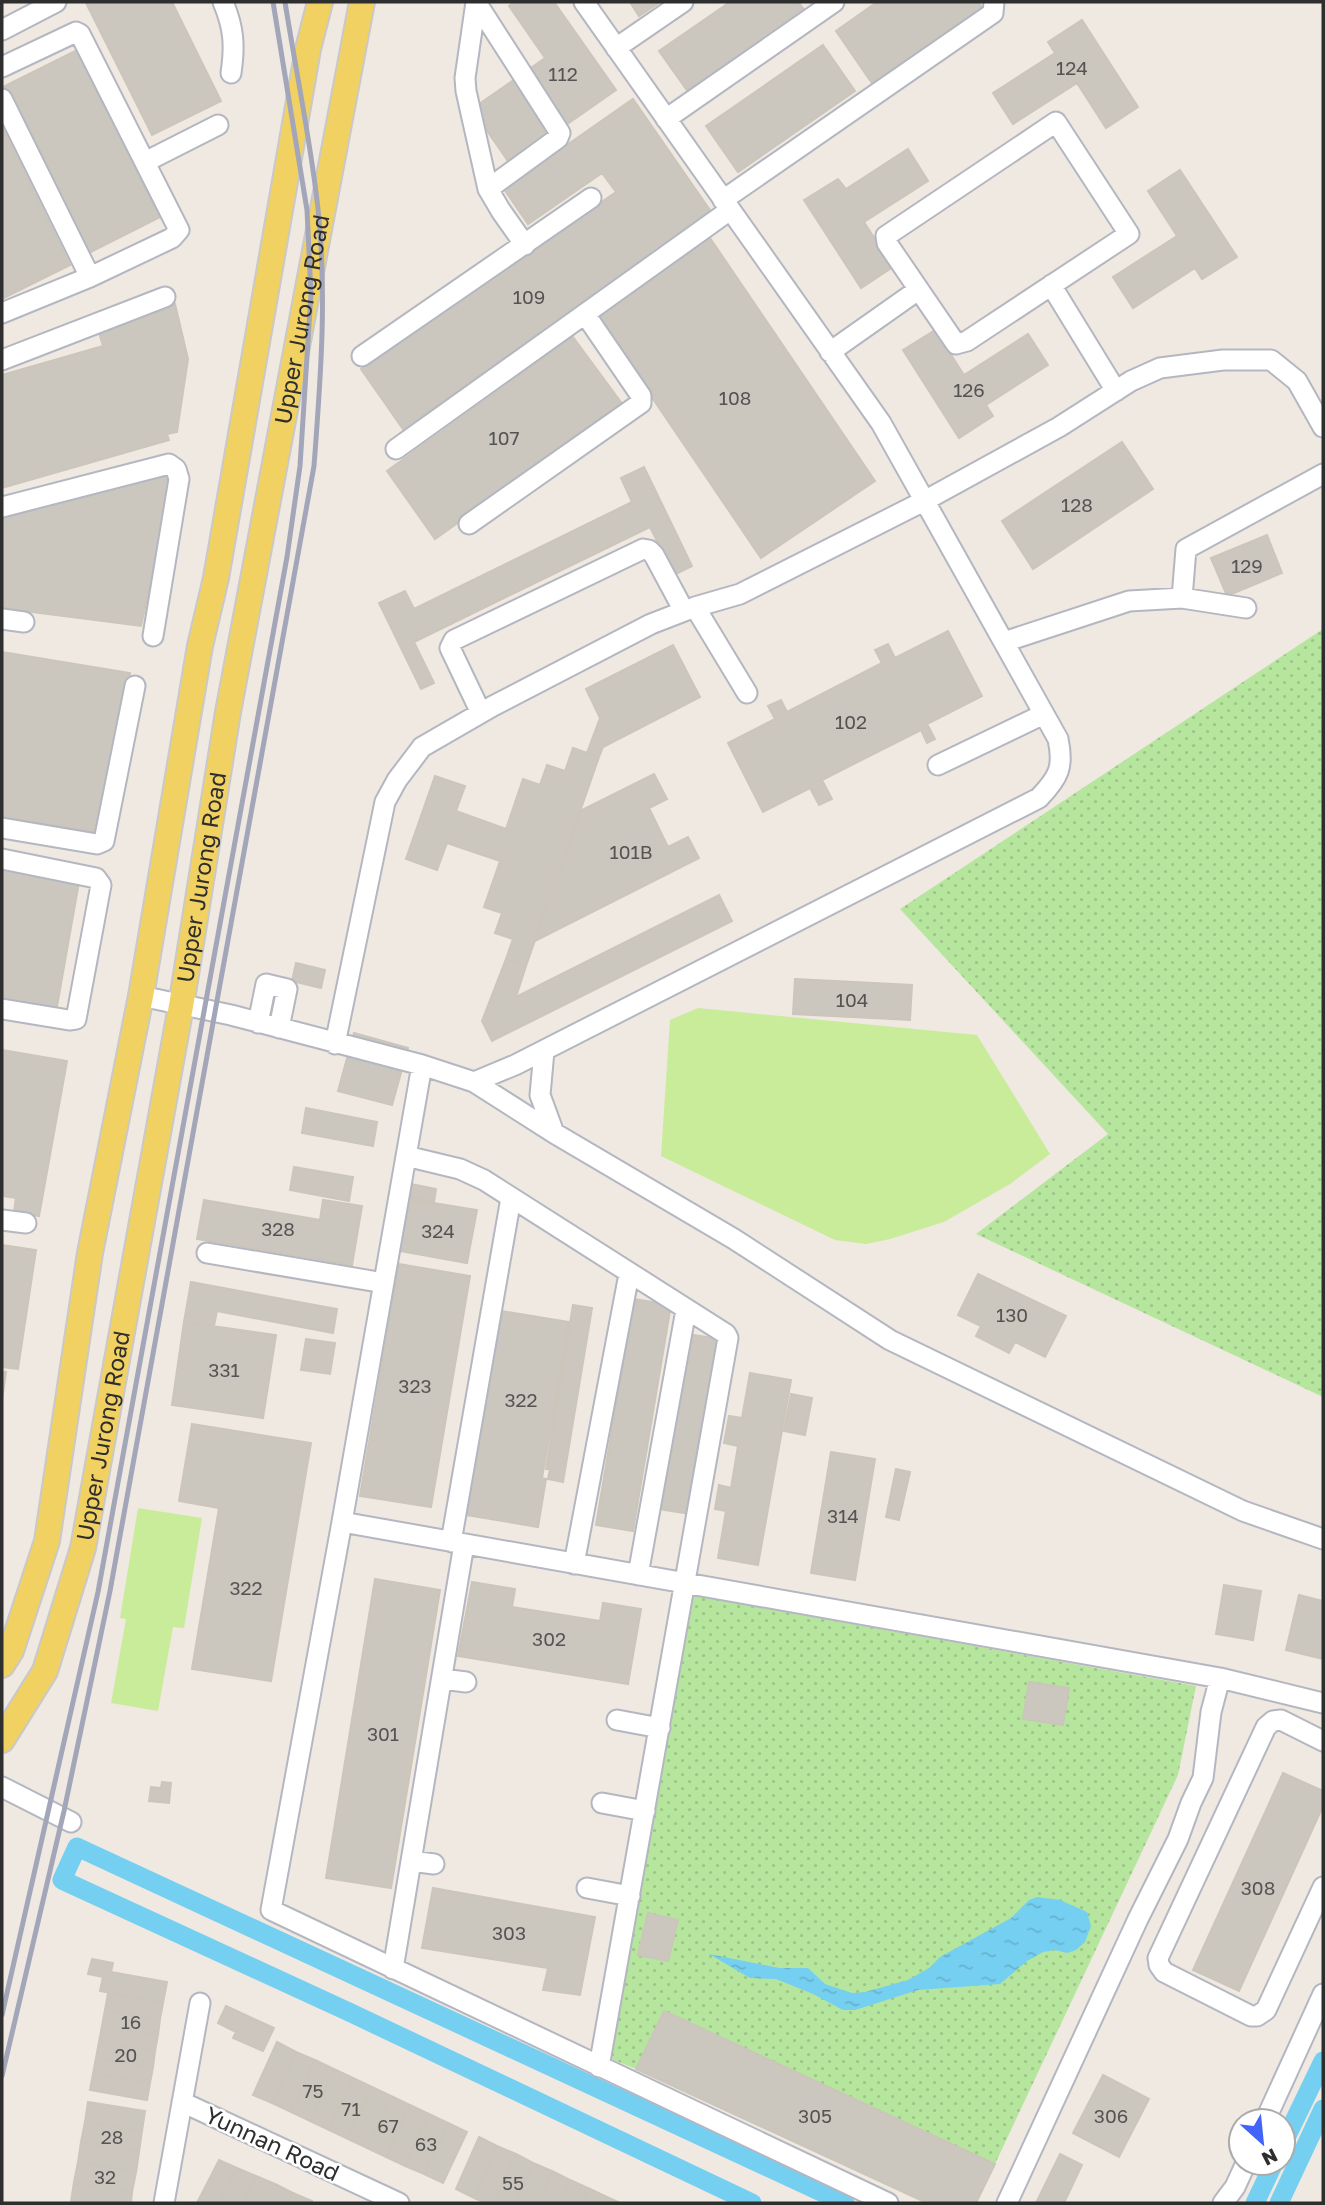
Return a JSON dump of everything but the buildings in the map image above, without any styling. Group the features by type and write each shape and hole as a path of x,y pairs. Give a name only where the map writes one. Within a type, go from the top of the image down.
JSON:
{"main road":[{"name":"Upper Jurong Road","path":"2,1665 11,1651 47,1541 90,1253 141,996 200,646 216,578 308,49 320,2"},
{"name":"Upper Jurong Road","path":"2,1740 45,1671 83,1548 181,1006 228,712 362,2"}],"street":[{"path":"2,30 56,2"},
{"path":"223,2 229,15 235,44 231,73"},
{"path":"476,2 560,133 558,138 488,189"},
{"path":"476,2 465,78 488,189 525,245"},
{"path":"474,1082 544,1051 1040,797 1055,782 1062,760 1058,739 881,423 584,2"},
{"path":"616,48 683,2"},
{"path":"666,119 834,2"},
{"path":"396,449 586,314 726,205 993,13 994,2"},
{"path":"2,67 76,32 80,33 179,230 177,234 90,277 2,313"},
{"path":"2,99 90,277"},
{"path":"1056,122 1129,234 1051,285 960,345 952,341 885,239 888,233 1056,122"},
{"path":"145,162 218,125"},
{"path":"362,356 591,198"},
{"path":"1051,285 1116,391"},
{"path":"830,352 918,290"},
{"path":"2,360 165,297"},
{"path":"469,524 639,406 641,396 586,314"},
{"path":"335,1044 385,802 397,780 422,747 651,624 740,594 926,500 1160,368 1223,360 1271,360 1297,381 1323,427"},
{"path":"2,507 169,464 176,469 179,479 153,636"},
{"path":"1182,598 1186,549 1323,474"},
{"path":"481,713 450,648 454,640 643,549 654,555 747,693"},
{"path":"1004,642 1129,601 1182,598 1246,608"},
{"path":"2,619 24,622"},
{"path":"2,828 97,844 104,841 135,686"},
{"path":"938,765 1044,714"},
{"path":"2,859 96,878 101,886 76,1018 69,1020 2,1009"},
{"path":"258,1023 266,984 287,989 279,1028"},
{"path":"141,996 279,1028 422,1065 474,1082 734,1240 890,1340 1243,1511 1323,1539"},
{"path":"544,1051 540,1095 554,1133"},
{"path":"422,1065 271,1910 888,2203"},
{"path":"406,1156 467,1171 726,1334 728,1343 599,2067"},
{"path":"393,1969 442,1679 458,1543 511,1198"},
{"path":"2,1220 26,1223"},
{"path":"207,1253 384,1283"},
{"path":"574,1564 629,1273"},
{"path":"638,1575 686,1310"},
{"path":"342,1522 1220,1678 1323,1703"},
{"path":"1007,2203 1138,1919 1178,1839 1203,1778 1211,1712 1220,1678"},
{"path":"442,1679 466,1682"},
{"path":"617,1720 660,1728"},
{"path":"1323,1741 1281,1720 1273,1721 1266,1727 1158,1958 1158,1965 1164,1972 1251,2016 1261,2014 1266,2010 1323,1887"},
{"path":"2,1787 71,1822"},
{"path":"602,1803 645,1811"},
{"path":"411,1861 434,1864"},
{"path":"587,1888 630,1896"},
{"path":"1271,2107 1323,1994"},
{"path":"164,2203 200,2003"},
{"name":"Yunnan Road","path":"182,2102 399,2203"},
{"path":"1223,2203 1239,2177"}],"green space":[{"path":"1323,629 1323,1397 976,1234 1108,1134 900,909"},
{"path":"698,1008 977,1035 1050,1154 1010,1184 944,1222 866,1244 835,1240 661,1156 670,1020"},
{"path":"138,1508 202,1518 184,1628 173,1627 158,1711 111,1703 126,1619 120,1618"},
{"path":"692,1595 1196,1686 1178,1775 995,2164 664,2011 636,2069 609,2058"}],"water":[{"path":"1037,1897 1060,1900 1087,1912 1091,1926 1085,1942 1076,1950 1067,1953 1055,1950 1043,1952 1027,1961 1000,1984 918,1990 855,2010 843,2010 776,1979 750,1978 709,1954 779,1968 808,1968 825,1984 852,1993 865,1992 908,1980 929,1968 940,1957 1011,1918 1029,1900"}],"waterway":[{"path":"752,2203 349,2012 62,1880 77,1847 845,2203"},
{"path":"1297,2115 1323,2061"},
{"path":"1279,2203 1323,2109"},
{"path":"1255,2203 1267,2177"}],"railway":[{"path":"2,2015 98,1592 287,557 300,466 311,294 307,210 273,2"},
{"path":"2,2076 64,1811 110,1591 314,466 322,329 320,226 285,2"}]}
